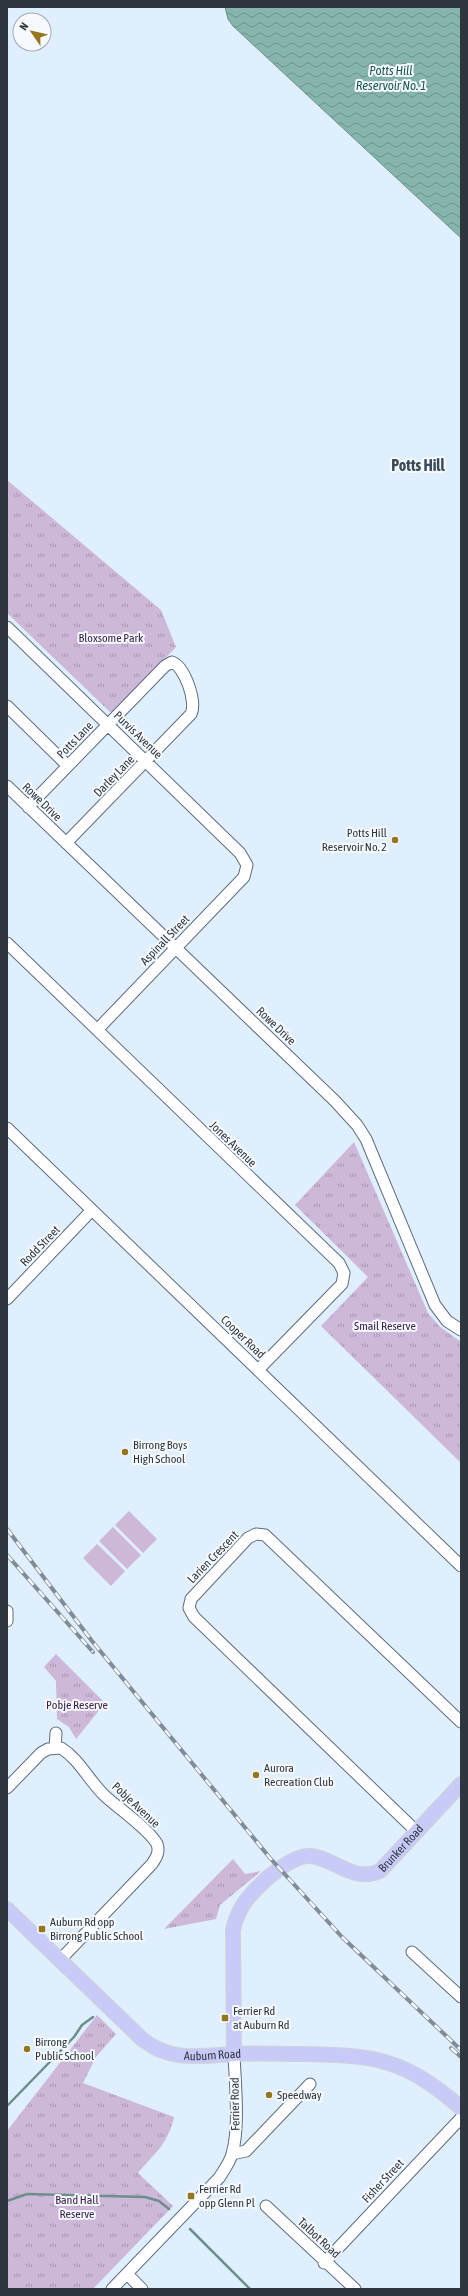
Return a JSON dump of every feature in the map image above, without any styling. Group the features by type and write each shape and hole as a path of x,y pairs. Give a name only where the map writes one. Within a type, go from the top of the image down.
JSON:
{"main road":[{"name":"Brunker Road","path":"304,1856 321,1858 355,1874 371,1874 384,1868 461,1784"},
{"name":"Ferrier Road","path":"234,2054 235,1922 244,1904 253,1893 290,1862 304,1856"},
{"name":"Auburn Road","path":"7,1908 143,2040 156,2049 170,2055 184,2056 234,2054 354,2055 380,2060 418,2076 461,2108"}],"street":[{"name":"Purvis Avenue","path":"7,627 240,853 247,865"},
{"name":"Potts Lane","path":"28,807 168,663 172,662 179,666 187,684"},
{"name":"Darley Lane","path":"66,843 191,714 193,702 187,684"},
{"path":"7,706 68,766"},
{"name":"Rowe Drive","path":"7,786 176,948 357,1125 366,1139 435,1305 447,1321 461,1330"},
{"name":"Aspinall Street","path":"97,1030 244,877 247,865"},
{"name":"Jones Avenue","path":"7,943 339,1263 344,1273 342,1284 258,1370"},
{"name":"Cooper Road","path":"7,1128 461,1566"},
{"name":"Rodd Street","path":"7,1299 92,1210"},
{"name":"Larien Crescent","path":"417,1832 194,1617 189,1608 191,1598 248,1538 256,1534 264,1535 461,1722"},
{"path":"7,1611 7,1621"},
{"path":"7,1788 41,1753 55,1748 56,1733"},
{"name":"Pobje Avenue","path":"55,1748 61,1748 69,1753 104,1795 152,1838 158,1851 157,1857 152,1864 60,1960"},
{"path":"412,1952 461,1997"},
{"name":"Ferrier Road","path":"112,2289 219,2178 232,2154 235,2137 234,2054"},
{"path":"232,2154 246,2152 310,2084"},
{"name":"Fisher Street","path":"324,2262 461,2118"},
{"name":"Talbot Road","path":"266,2206 324,2262 355,2289"},
{"path":"127,2274 142,2289"}],"green space":[{"name":"Bloxsome Park","path":"7,480 161,610 176,647 115,712 110,712 7,613"},
{"name":"Smail Reserve","path":"354,1142 428,1313 440,1327 461,1342 461,1463 321,1326 368,1277 295,1205"},
{"path":"129,1511 157,1539 143,1553 115,1525"},
{"path":"113,1527 141,1555 127,1569 99,1541"},
{"path":"97,1544 125,1571 111,1586 83,1558"},
{"name":"Pobje Reserve","path":"56,1654 105,1703 76,1739 69,1727 57,1719 56,1681 44,1667"},
{"path":"233,1859 245,1874 261,1871 220,1905 216,1919 164,1929"},
{"name":"Band Hall Reserve","path":"97,2015 116,2034 96,2057 83,2083 174,2117 168,2134 160,2148 138,2173 173,2206 93,2289 7,2289 7,2131"}],"water":[{"name":"Potts Hill Reservoir No. 1","path":"225,7 461,7 461,238 233,26 228,19"}],"waterway":[{"path":"7,2106 74,2037 82,2025 93,2017"},
{"path":"7,2201 27,2194 145,2197 159,2201 169,2209"},
{"path":"190,2229 250,2289"}],"railway":[{"path":"7,1529 92,1641 270,1858 342,1937 461,2050"},
{"path":"7,1555 93,1652"},
{"path":"451,2048 461,2057"}],"place":[{"name":"Potts Hill Reservoir No. 2","path":"395,840"},
{"name":"Birrong Boys High School","path":"125,1452"},
{"name":"Aurora Recreation Club","path":"256,1775"},
{"name":"Auburn Rd opp Birrong Public School","path":"42,1929"},
{"name":"Ferrier Rd at Auburn Rd","path":"225,2018"},
{"name":"Birrong Public School","path":"27,2049"},
{"name":"Speedway","path":"269,2095"},
{"name":"Ferrier Rd opp Glenn Pl","path":"191,2196"}],"district":[{"name":"Potts Hill","path":"418,465"}]}
